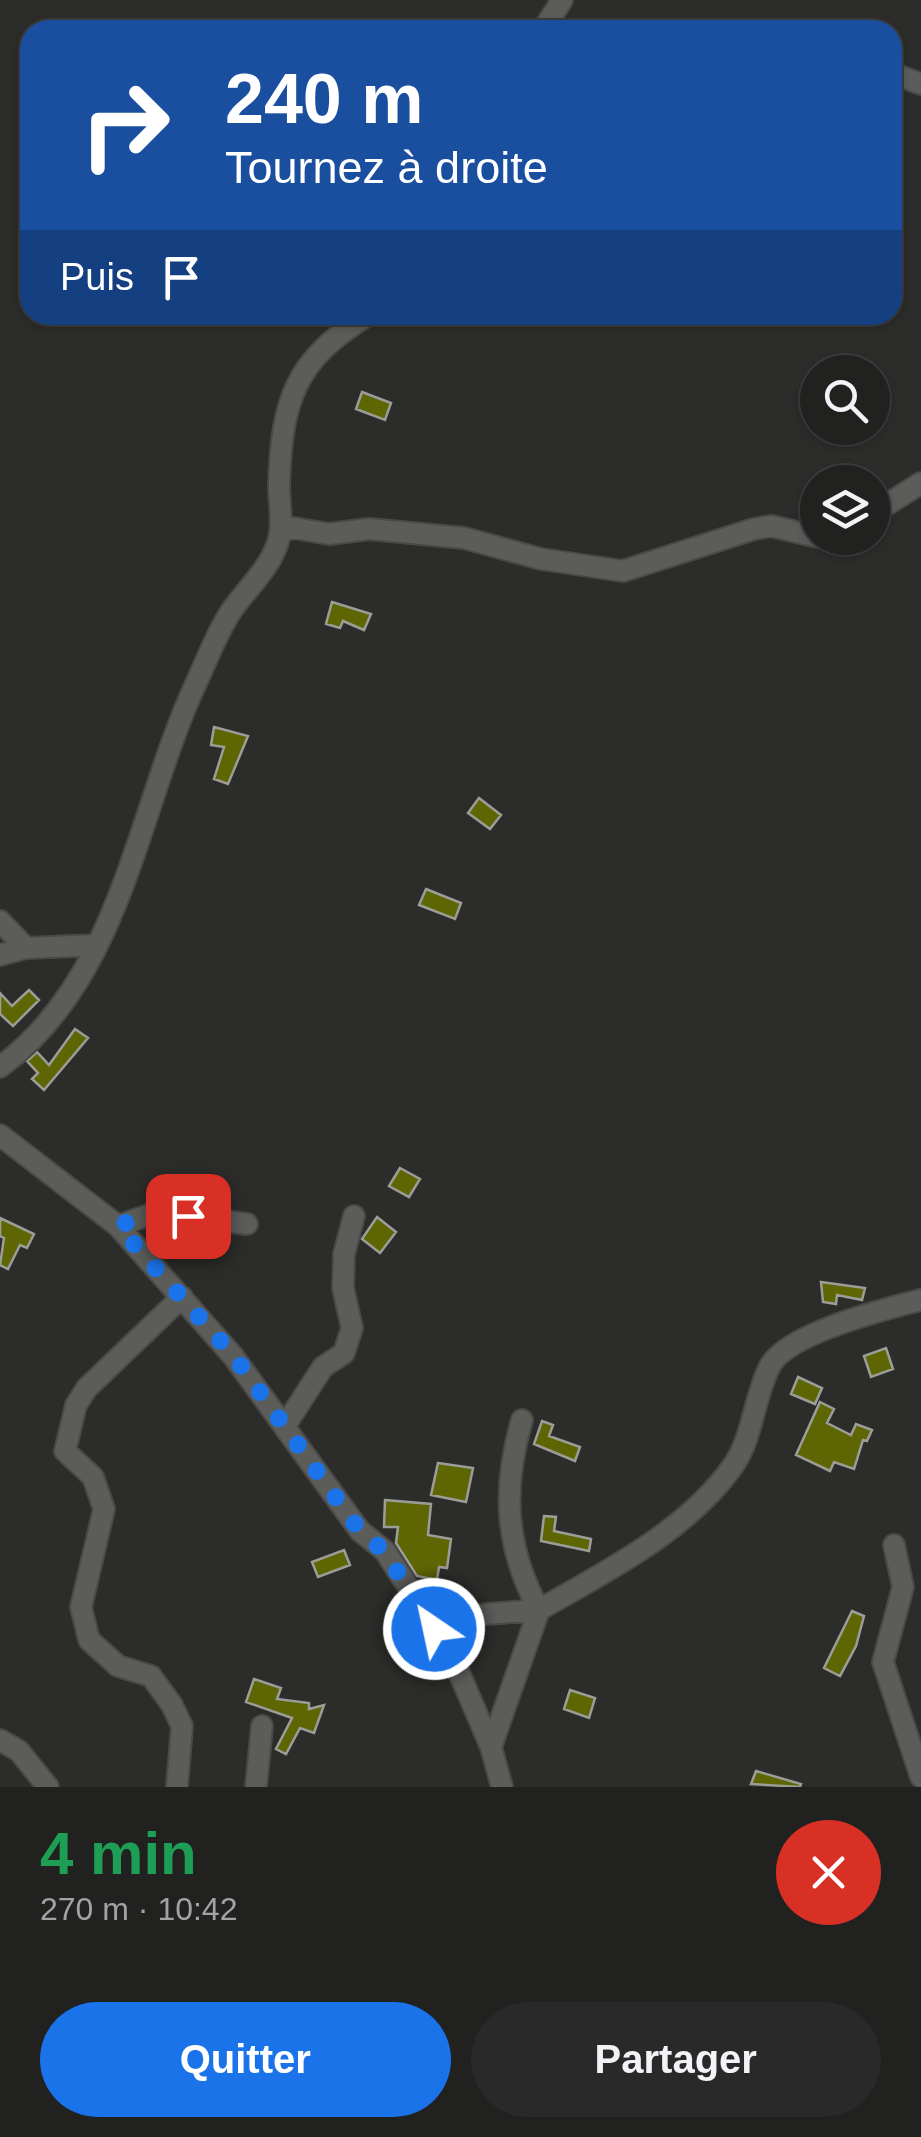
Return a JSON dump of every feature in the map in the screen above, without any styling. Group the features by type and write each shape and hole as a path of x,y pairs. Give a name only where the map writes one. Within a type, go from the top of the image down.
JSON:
{"street":[{"path":"0,1067 49,1018 86,970 195,685 232,611 272,557 281,531 280,464 293,388 308,364 353,325"},
{"path":"890,503 921,483"},
{"path":"281,531 294,528 329,534 369,529 464,538 541,559 623,571 754,529 771,526 800,532"},
{"path":"0,921 26,948"},
{"path":"0,956 26,948 97,945"},
{"path":"0,1134 118,1226 286,1424 360,1531 384,1551 451,1654 491,1747 502,1787"},
{"path":"118,1226 158,1212 247,1224"},
{"path":"286,1424 323,1367 344,1353 352,1328 343,1288 344,1254 354,1216"},
{"path":"178,1787 182,1726 172,1705 151,1676 118,1666 89,1640 81,1606 104,1508 93,1477 65,1451 76,1405 87,1388 182,1297"},
{"path":"434,1629 486,1614 539,1610 640,1552 712,1490 734,1464 772,1363 788,1349 866,1316 921,1300"},
{"path":"491,1747 539,1610 520,1575 507,1500 507,1478 522,1420"},
{"path":"894,1545 903,1587 883,1662 921,1777"},
{"path":"256,1787 262,1726"},
{"path":"0,1740 19,1750 48,1787"}],"building":[{"path":"362,392 391,403 385,420 356,409"},
{"path":"332,602 371,614 364,630 343,621 340,628 326,624"},
{"path":"214,727 248,736 228,784 214,779 224,747 211,745"},
{"path":"479,798 501,815 490,829 468,813"},
{"path":"426,889 461,903 455,919 419,905"},
{"path":"29,990 39,1000 13,1026 0,1014 0,993 12,1006"},
{"path":"75,1029 88,1038 44,1090 32,1079 38,1073 27,1061 37,1052 49,1065"},
{"path":"400,1168 420,1179 409,1197 389,1186"},
{"path":"377,1217 396,1232 380,1253 362,1239"},
{"path":"0,1218 34,1234 27,1248 20,1245 8,1269 0,1265 4,1238 0,1236"},
{"path":"821,1282 865,1288 862,1300 837,1295 836,1304 823,1302"},
{"path":"886,1348 893,1369 871,1377 864,1356"},
{"path":"798,1377 822,1388 815,1404 791,1394"},
{"path":"820,1402 834,1409 827,1423 851,1435 856,1424 872,1430 867,1441 863,1440 854,1469 834,1462 830,1471 796,1455"},
{"path":"542,1421 553,1425 549,1436 580,1447 575,1461 534,1444"},
{"path":"438,1463 473,1468 466,1502 431,1495"},
{"path":"385,1500 431,1504 428,1535 451,1539 447,1568 439,1567 437,1580 417,1576 396,1543 398,1527 384,1527"},
{"path":"544,1516 556,1517 554,1531 591,1539 589,1551 541,1541"},
{"path":"344,1550 350,1565 318,1577 312,1562"},
{"path":"852,1611 864,1616 856,1646 840,1676 824,1668"},
{"path":"254,1679 281,1688 277,1699 309,1703 309,1709 324,1705 314,1733 300,1728 286,1754 276,1749 292,1718 246,1702"},
{"path":"570,1690 595,1698 589,1718 564,1709"},
{"path":"756,1771 801,1784 751,1784"}],"route":[{"path":"188,1216 152,1212 118,1226 234,1356 360,1531 384,1551 434,1629"}]}
